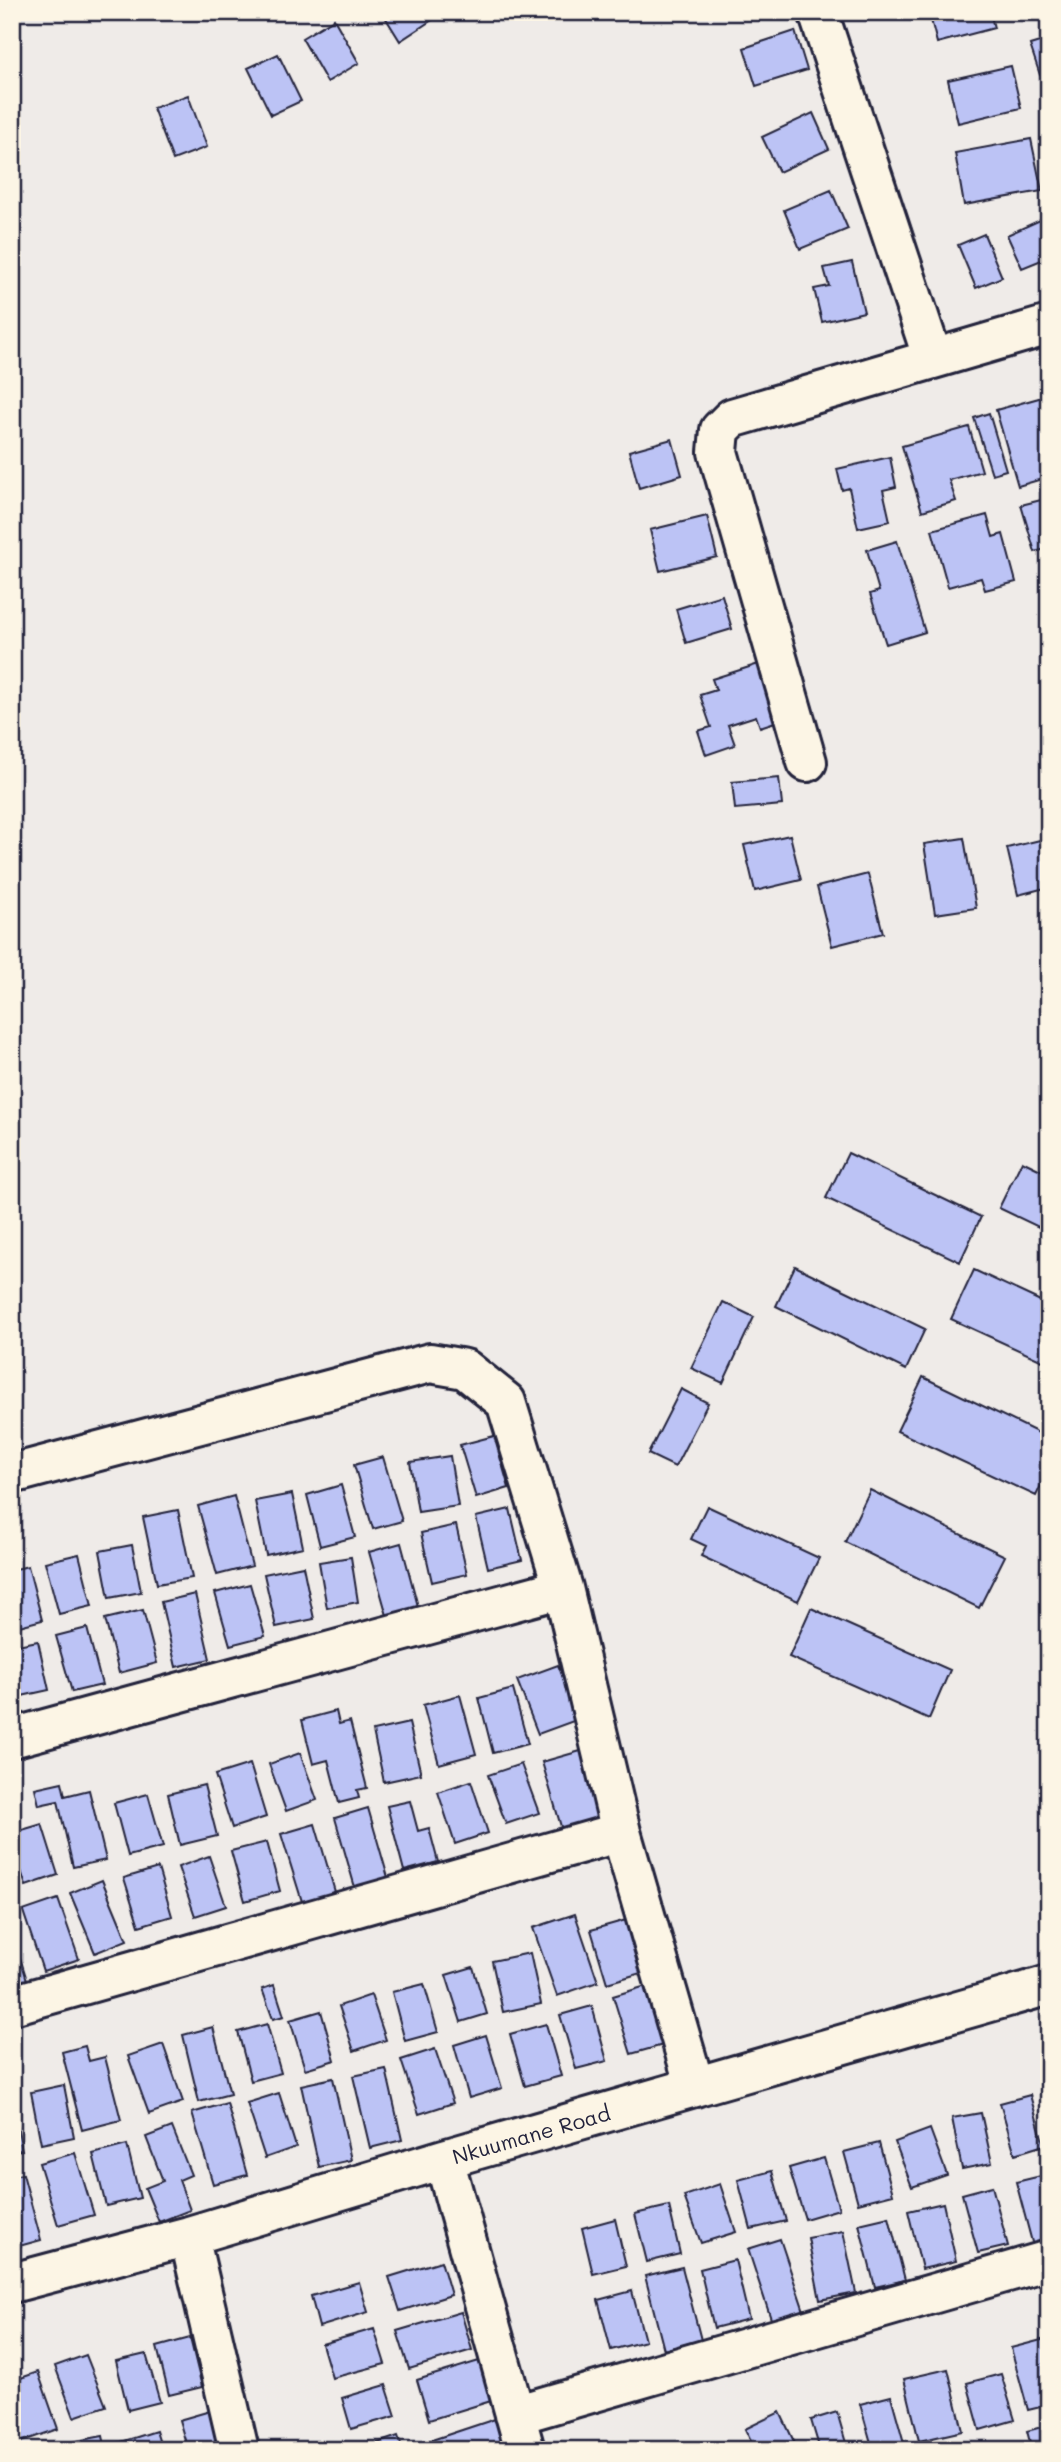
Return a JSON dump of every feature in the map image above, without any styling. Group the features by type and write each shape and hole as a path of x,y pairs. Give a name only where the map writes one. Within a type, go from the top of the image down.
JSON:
{"street":[{"path":"818,12 933,359"},
{"path":"807,762 718,452 720,430 732,418 1049,325"},
{"path":"12,1474 430,1363 465,1369 506,1402 563,1588 621,1832 695,2087"},
{"path":"12,1738 563,1588"},
{"path":"12,2005 621,1832"},
{"name":"Nkuumane Road","path":"12,2283 189,2236 1049,1985"},
{"path":"444,2160 520,2432 1049,2260"},
{"path":"189,2236 239,2450"}],"building":[{"path":"382,12 444,12 400,41"},
{"path":"929,12 990,12 994,28 937,43"},
{"path":"334,19 359,63 327,82 302,38"},
{"path":"795,31 807,70 756,86 744,48"},
{"path":"1049,39 1049,72 1040,75 1030,45"},
{"path":"278,54 301,101 271,115 248,68"},
{"path":"1011,66 1021,108 958,123 948,80"},
{"path":"188,95 207,147 173,160 153,108"},
{"path":"813,113 829,149 779,172 762,137"},
{"path":"1031,139 1042,191 964,205 955,153"},
{"path":"831,190 848,229 800,249 784,210"},
{"path":"1049,216 1049,257 1022,268 1007,235"},
{"path":"984,234 1002,277 976,288 958,245"},
{"path":"852,262 864,312 822,322 814,289 829,286 824,268"},
{"path":"1046,396 1049,407 1049,477 1018,486 996,410"},
{"path":"989,413 1006,470 992,474 974,418"},
{"path":"969,427 982,471 949,480 956,501 922,511 902,446"},
{"path":"672,439 682,475 639,488 629,451"},
{"path":"890,457 896,487 883,490 890,521 858,528 849,488 842,490 837,469"},
{"path":"1049,498 1049,548 1035,552 1021,505"},
{"path":"987,515 993,537 1003,534 1016,582 985,590 981,578 948,587 932,530"},
{"path":"707,516 717,557 660,571 650,530"},
{"path":"897,541 925,632 886,644 870,594 879,591 867,550"},
{"path":"722,595 732,629 686,643 676,609"},
{"path":"768,661 787,718 760,727 756,716 728,725 735,745 706,755 698,731 711,727 700,695 716,690 712,679"},
{"path":"779,778 782,805 735,809 732,782"},
{"path":"790,835 801,880 755,891 744,845"},
{"path":"964,838 976,908 935,914 924,844"},
{"path":"1040,840 1049,874 1049,887 1018,895 1007,848"},
{"path":"868,874 883,933 832,946 817,887"},
{"path":"848,1153 981,1217 960,1262 826,1198"},
{"path":"1022,1161 1049,1174 1049,1232 999,1208"},
{"path":"795,1266 925,1329 906,1370 776,1306"},
{"path":"974,1270 1049,1305 1049,1364 951,1319"},
{"path":"723,1302 754,1317 723,1383 691,1368"},
{"path":"923,1377 1049,1438 1049,1469 1036,1496 897,1431"},
{"path":"681,1389 708,1403 675,1467 648,1454"},
{"path":"494,1436 509,1488 476,1498 460,1445"},
{"path":"450,1456 458,1506 418,1512 410,1462"},
{"path":"383,1457 402,1521 373,1529 354,1465"},
{"path":"341,1485 355,1537 320,1546 307,1495"},
{"path":"870,1490 1005,1556 979,1608 845,1542"},
{"path":"292,1494 303,1547 266,1555 255,1501"},
{"path":"234,1496 252,1566 217,1575 198,1506"},
{"path":"707,1506 819,1558 798,1601 701,1556 706,1546 691,1539"},
{"path":"510,1509 522,1560 488,1568 476,1517"},
{"path":"178,1510 192,1578 157,1584 143,1517"},
{"path":"456,1525 467,1574 432,1582 421,1533"},
{"path":"401,1543 419,1610 388,1619 369,1552"},
{"path":"132,1545 141,1592 109,1598 100,1551"},
{"path":"79,1554 92,1606 59,1614 45,1562"},
{"path":"351,1557 358,1602 327,1608 319,1562"},
{"path":"28,1566 42,1620 12,1628 12,1570"},
{"path":"303,1566 314,1619 276,1627 264,1574"},
{"path":"250,1584 265,1636 230,1645 215,1593"},
{"path":"195,1594 210,1659 176,1667 161,1602"},
{"path":"811,1608 950,1670 929,1719 789,1657"},
{"path":"143,1610 157,1663 119,1673 105,1619"},
{"path":"87,1628 102,1685 72,1692 56,1636"},
{"path":"38,1641 49,1690 17,1697 12,1678 12,1646"},
{"path":"558,1665 579,1719 538,1734 517,1680"},
{"path":"513,1689 528,1744 493,1753 479,1698"},
{"path":"460,1695 476,1754 439,1764 423,1705"},
{"path":"336,1711 339,1724 350,1721 367,1788 357,1790 359,1798 339,1803 328,1760 313,1764 302,1720"},
{"path":"409,1723 421,1774 384,1782 373,1731"},
{"path":"584,1750 603,1819 562,1830 542,1762"},
{"path":"300,1753 317,1800 286,1811 269,1764"},
{"path":"250,1764 266,1817 232,1828 215,1775"},
{"path":"521,1764 539,1813 506,1824 488,1775"},
{"path":"471,1781 488,1833 455,1844 438,1792"},
{"path":"62,1782 65,1796 89,1790 106,1860 73,1867 58,1801 39,1805 35,1788"},
{"path":"204,1785 217,1836 180,1845 168,1794"},
{"path":"148,1794 163,1847 128,1856 114,1803"},
{"path":"410,1801 418,1831 429,1828 438,1862 404,1871 387,1806"},
{"path":"368,1808 389,1881 356,1891 335,1818"},
{"path":"42,1824 58,1875 26,1886 12,1843 12,1833"},
{"path":"315,1824 338,1902 305,1911 281,1834"},
{"path":"267,1842 280,1891 245,1901 231,1851"},
{"path":"209,1856 226,1906 195,1916 178,1867"},
{"path":"158,1868 172,1916 139,1926 124,1878"},
{"path":"102,1880 127,1940 95,1953 70,1893"},
{"path":"58,1899 79,1959 43,1971 23,1911"},
{"path":"575,1914 598,1982 557,1996 533,1928"},
{"path":"626,1920 641,1973 607,1983 591,1930"},
{"path":"12,1932 27,1980 12,1985"},
{"path":"530,1953 541,2004 503,2012 492,1961"},
{"path":"473,1967 487,2014 461,2022 446,1975"},
{"path":"424,1984 438,2032 405,2041 392,1992"},
{"path":"274,1985 284,2016 273,2019 262,1989"},
{"path":"646,1986 663,2045 631,2054 613,1996"},
{"path":"371,1995 386,2040 354,2051 339,2006"},
{"path":"592,2006 607,2061 576,2069 560,2015"},
{"path":"321,2011 335,2060 305,2069 290,2020"},
{"path":"267,2024 281,2073 251,2081 238,2032"},
{"path":"546,2024 561,2076 525,2086 510,2034"},
{"path":"213,2027 230,2094 199,2102 183,2035"},
{"path":"486,2035 502,2088 469,2098 454,2045"},
{"path":"163,2044 183,2102 149,2114 128,2056"},
{"path":"85,2046 89,2061 105,2057 121,2120 82,2130 62,2052"},
{"path":"435,2049 453,2103 419,2114 401,2060"},
{"path":"386,2069 402,2140 370,2148 353,2076"},
{"path":"333,2078 351,2160 319,2167 301,2085"},
{"path":"64,2085 74,2137 41,2144 31,2092"},
{"path":"279,2093 296,2147 265,2158 247,2103"},
{"path":"1030,2095 1044,2145 1015,2154 1000,2103"},
{"path":"12,2099 22,2150 12,2151"},
{"path":"227,2103 247,2175 213,2184 192,2113"},
{"path":"981,2113 992,2163 962,2169 952,2118"},
{"path":"172,2127 191,2175 179,2180 190,2210 159,2222 145,2188 163,2181 146,2137"},
{"path":"930,2129 947,2175 912,2187 895,2142"},
{"path":"879,2143 893,2194 858,2203 844,2152"},
{"path":"127,2145 140,2198 106,2206 93,2154"},
{"path":"75,2153 94,2215 58,2225 39,2163"},
{"path":"824,2158 839,2209 805,2219 789,2168"},
{"path":"772,2171 786,2221 751,2229 738,2180"},
{"path":"23,2174 41,2240 12,2248 12,2176"},
{"path":"1049,2174 1049,2242 1033,2246 1016,2182"},
{"path":"720,2184 736,2232 701,2243 684,2196"},
{"path":"992,2186 1008,2246 978,2253 962,2194"},
{"path":"943,2203 956,2261 922,2269 908,2211"},
{"path":"669,2206 680,2254 647,2262 635,2214"},
{"path":"889,2217 905,2280 875,2287 859,2224"},
{"path":"615,2219 626,2266 593,2274 582,2228"},
{"path":"843,2231 856,2293 820,2300 808,2238"},
{"path":"780,2239 804,2311 772,2322 748,2249"},
{"path":"735,2260 749,2319 714,2328 700,2269"},
{"path":"441,2261 451,2295 400,2311 389,2277"},
{"path":"682,2267 701,2340 664,2350 645,2276"},
{"path":"359,2282 368,2312 319,2327 311,2296"},
{"path":"632,2291 645,2341 611,2350 598,2300"},
{"path":"461,2312 472,2350 409,2369 397,2331"},
{"path":"374,2329 385,2364 332,2378 322,2344"},
{"path":"190,2338 202,2387 169,2395 157,2347"},
{"path":"1049,2338 1049,2405 1028,2410 1011,2348"},
{"path":"146,2354 160,2402 128,2410 116,2361"},
{"path":"86,2355 106,2406 74,2417 55,2366"},
{"path":"479,2361 491,2401 429,2420 417,2380"},
{"path":"948,2369 963,2431 919,2441 904,2379"},
{"path":"38,2372 58,2429 15,2444 12,2437 12,2381"},
{"path":"1001,2374 1015,2420 980,2430 967,2383"},
{"path":"386,2385 396,2416 351,2429 342,2398"},
{"path":"891,2396 906,2450 873,2450 860,2404"},
{"path":"210,2411 221,2450 188,2450 179,2420"},
{"path":"780,2412 798,2450 755,2450 745,2429"},
{"path":"837,2412 848,2450 820,2450 811,2420"},
{"path":"504,2416 516,2450 432,2450 429,2441"},
{"path":"1049,2425 1049,2450 1032,2450 1027,2431"},
{"path":"156,2431 162,2450 120,2450 118,2443"},
{"path":"103,2436 106,2450 67,2450 66,2443"},
{"path":"398,2436 403,2450 357,2450"}]}
